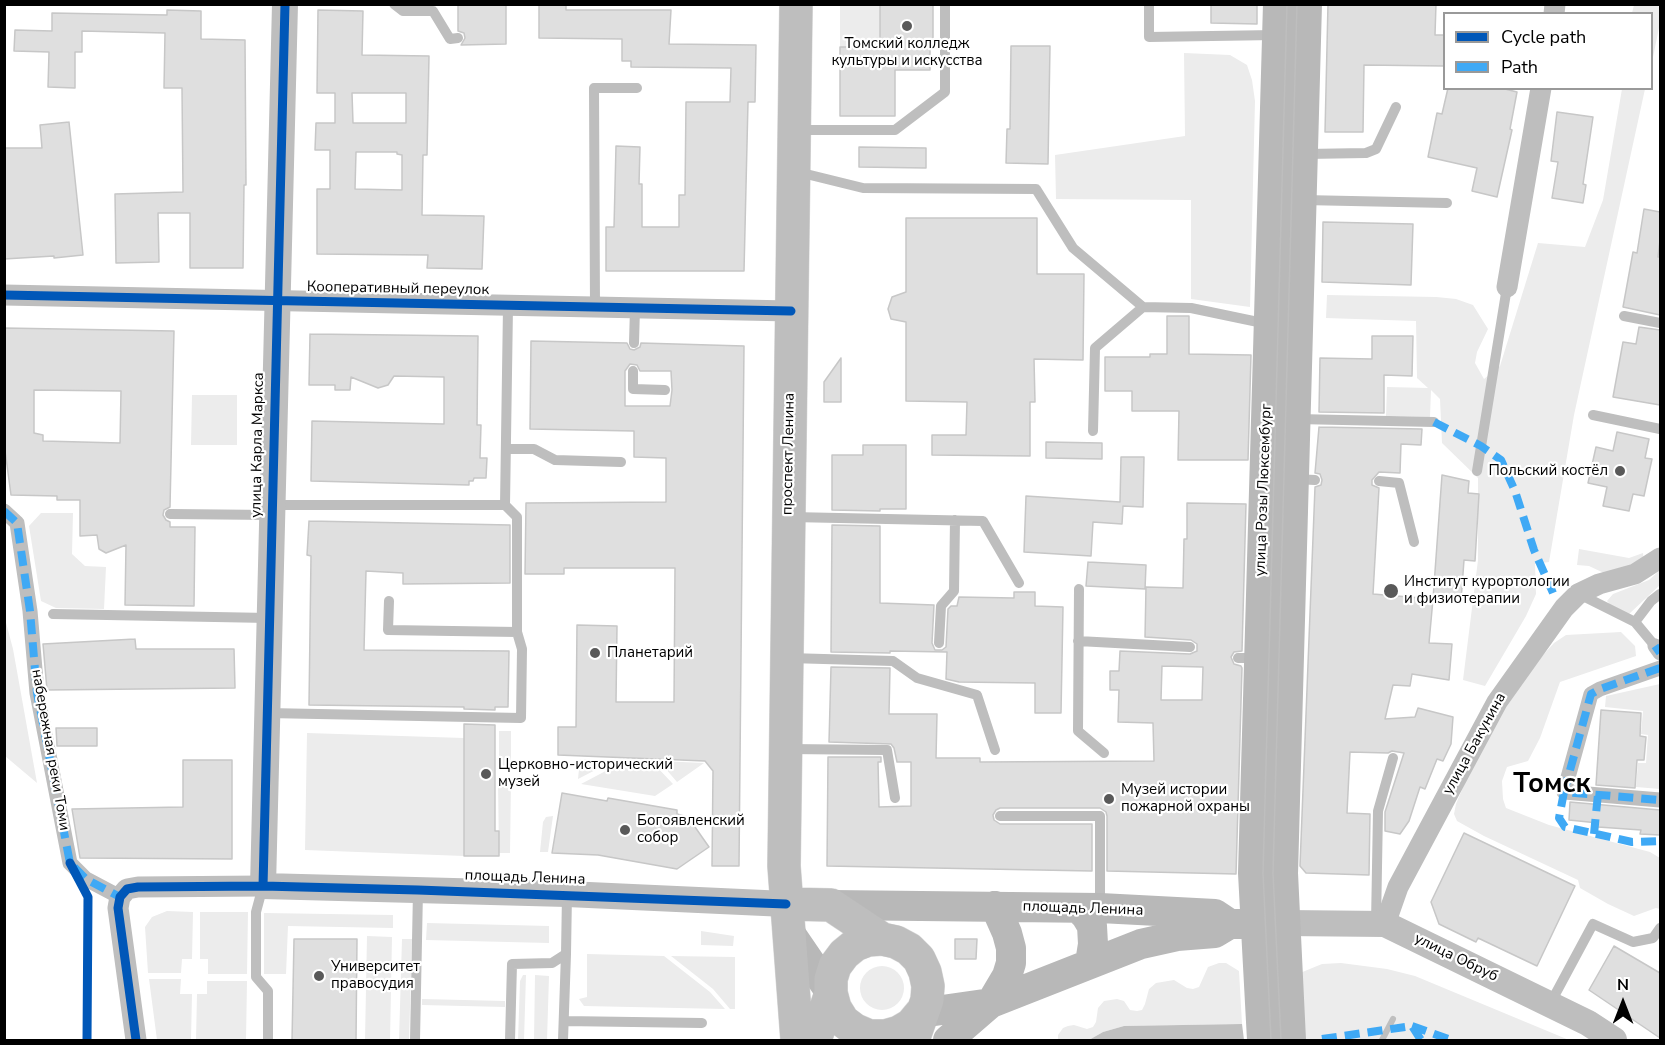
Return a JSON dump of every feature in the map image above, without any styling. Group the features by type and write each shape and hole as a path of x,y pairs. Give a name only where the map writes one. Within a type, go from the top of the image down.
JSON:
{"main road":[{"name":"проспект Ленина","path":"787,917 784,866 785,749 796,4"},
{"name":"улица Розы Люксембург","path":"1272,974 1242,924 1253,873 1267,658 1283,323 1278,4"},
{"name":"улица Розы Люксембург","path":"1272,974 1285,923 1267,658 1305,479 1283,323 1301,200 1306,4"},
{"path":"831,905 882,939"},
{"name":"площадь Ленина","path":"787,917 831,905 995,906 1215,914 1242,924"},
{"path":"882,939 933,906"},
{"path":"991,1003 1002,987 1011,963 1011,948 1007,933 995,906"},
{"path":"1089,908 1086,916 1092,926 1094,944 1090,963"},
{"path":"787,917 831,993 815,1041"},
{"path":"787,917 797,1041"},
{"path":"1242,924 1285,923"},
{"name":"площадь Ленина","path":"917,1027 991,1003 1090,963 1158,939 1215,933 1242,924"},
{"path":"882,939 896,942 909,949 919,959 925,972 927,993 917,1027 910,1025 899,1032 885,1036 869,1035 855,1030 843,1021 835,1008 831,993 831,979 835,966 844,954 855,945 868,940 882,939"},
{"path":"1262,1041 1272,974"},
{"path":"1272,974 1291,1041"},
{"name":"площадь Ленина","path":"948,1041 991,1003"}],"street":[{"name":"улица Карла Маркса","path":"263,886 285,4"},
{"path":"1507,286 1541,90"},
{"name":"Кооперативный переулок","path":"4,295 791,311"},
{"name":"набережная реки Томи","path":"4,511 17,523 30,610 37,693 70,863 86,879 120,897"},
{"name":"улица Бакунина","path":"1380,924 1497,702 1564,608 1578,594 1599,584 1635,574 1660,558"},
{"path":"1660,668 1591,694 1564,792 1660,800"},
{"path":"136,1041 118,908 120,897 127,889 138,887 263,886"},
{"name":"площадь Ленина","path":"263,886 567,894 787,917"},
{"name":"улица Обруб","path":"1285,923 1380,924 1550,1004 1588,1023 1614,1041"}],"lane":[{"path":"394,4 403,11 433,8 450,39 458,38"},
{"path":"794,130 896,130 945,92 945,4"},
{"path":"1149,4 1149,37 1277,35"},
{"path":"595,308 594,88 637,88"},
{"path":"1303,153 1366,153 1376,149 1396,107"},
{"path":"794,171 863,188 1036,189 1073,248 1143,307 1191,308 1258,322 1283,323"},
{"path":"1301,200 1447,203"},
{"path":"1478,471 1507,286"},
{"path":"266,713 521,718 522,648 517,632 517,517 505,505 508,307"},
{"path":"1094,431 1095,348 1143,307"},
{"path":"634,308 634,343"},
{"path":"1624,316 1660,323"},
{"path":"633,371 633,389 664,390"},
{"path":"1593,415 1660,429"},
{"path":"1296,418 1434,422"},
{"path":"506,449 534,449 555,460 621,462"},
{"path":"1379,482 1398,483 1414,542"},
{"path":"170,514 505,505"},
{"path":"788,517 983,521 1019,583"},
{"path":"939,643 941,606 954,591 955,520"},
{"path":"1078,589 1078,731 1104,753"},
{"path":"1578,594 1635,622 1658,650"},
{"path":"1635,622 1660,594"},
{"path":"389,600 388,630 517,632"},
{"path":"53,614 269,618"},
{"path":"1078,641 1190,647"},
{"path":"786,658 893,661 917,678 977,695 994,750"},
{"path":"785,749 887,750 895,798"},
{"path":"1380,924 1378,811 1393,758"},
{"path":"1000,816 1100,816 1089,908"},
{"path":"263,886 256,912 256,977 268,991 268,1041"},
{"path":"415,1041 418,890"},
{"path":"563,1041 567,894"},
{"path":"1550,1004 1593,924 1633,942 1653,938 1660,928"},
{"path":"510,1041 512,964 552,963 566,954"},
{"path":"564,1021 702,1023"}],"shaded area":[{"path":"840,5 880,5 880,47 840,47"},
{"path":"1634,5 1660,5 1660,23 1653,57 1653,12 1632,12"},
{"path":"1184,53 1230,55 1247,65 1252,80 1255,101 1250,307 1191,299 1191,200 1056,199 1055,155 1185,136"},
{"path":"1622,90 1645,90 1574,415 1549,562 1535,564 1536,594 1526,616 1485,686 1463,680 1478,560 1478,478 1442,443 1440,399 1431,390 1430,417 1386,416 1387,387 1428,388 1417,378 1416,321 1326,318 1327,295 1436,297 1456,299 1473,305 1488,329 1477,352 1475,363 1484,379 1500,366 1538,243 1585,247 1603,200"},
{"path":"192,395 237,395 237,445 191,445"},
{"path":"41,513 73,513 72,554 85,566 106,567 104,609 56,608 41,601 29,526"},
{"path":"1579,549 1629,558 1643,553 1644,562 1604,573 1589,566 1577,565"},
{"path":"1660,570 1660,585 1629,614 1612,607 1607,601 1613,594 1649,580"},
{"path":"4,615 13,649 37,783 5,756"},
{"path":"1621,632 1635,646 1636,656 1560,682 1540,738 1528,761 1507,767 1502,781 1506,808 1549,825 1650,852 1660,858 1660,909 1656,908 1634,916 1580,888 1578,880 1457,821 1454,814 1466,780 1503,710 1532,667 1554,643 1566,635"},
{"path":"1660,684 1660,789 1636,787 1638,763 1646,763 1648,735 1641,734 1643,711 1605,707 1606,696"},
{"path":"499,731 511,731 511,770 499,770"},
{"path":"307,733 464,738 464,856 305,850"},
{"path":"580,759 607,760 607,764 578,779"},
{"path":"659,761 704,763 677,782"},
{"path":"617,765 656,766 673,784 655,796 581,784"},
{"path":"498,780 511,780 510,853 499,853"},
{"path":"553,816 548,852 540,852 543,822 546,817"},
{"path":"167,911 193,912 192,959 182,959 181,973 148,973 145,927 152,917"},
{"path":"200,912 248,912 247,974 208,974 208,959 200,959"},
{"path":"264,913 393,915 393,928 288,926 286,974 264,974"},
{"path":"427,923 549,926 549,943 426,940"},
{"path":"701,931 734,936 733,946 701,945"},
{"path":"367,936 392,937 390,1040 365,1040"},
{"path":"402,939 412,939 409,1040 399,1040"},
{"path":"587,954 664,956 710,992 725,1009 584,1006 579,999 587,997"},
{"path":"671,956 735,957 735,1009 730,1009 713,989"},
{"path":"1226,963 1239,971 1242,1024 1124,1026 1103,1032 1089,1040 1058,1040 1058,1035 1063,1028 1068,1026 1074,1025 1087,1029 1093,1027 1098,1008 1104,1001 1117,999 1124,1001 1130,1010 1142,1010 1149,989 1156,983 1174,980 1193,989 1199,987 1208,967"},
{"path":"1341,963 1387,969 1415,976 1569,1040 1305,1040 1300,973 1322,964"},
{"path":"882,966 891,967 898,972 903,979 903,997 898,1004 891,1009 882,1010 873,1009 866,1004 861,997 860,988 861,979 866,972 873,967"},
{"path":"523,975 526,975 524,1040 518,1040 520,981"},
{"path":"535,975 549,976 547,1040 534,1040"},
{"path":"149,979 181,979 180,994 192,994 191,1040 157,1040"},
{"path":"207,981 247,981 246,1040 196,1040 197,994 207,994"},
{"path":"422,999 505,1001 505,1007 422,1005"},
{"path":"1242,1024 1244,1040 1089,1040 1103,1032 1124,1026"}],"building":[{"path":"458,4 506,4 506,44 461,45 465,38 464,33 458,31"},
{"path":"539,4 566,4 566,10 671,10 669,44 756,45 755,102 748,102 744,271 606,271 606,227 614,227 616,146 640,147 639,184 642,184 642,227 679,227 679,195 685,195 686,102 730,102 731,68 631,67 631,61 622,61 622,39 539,38"},
{"path":"880,4 933,4 933,47 930,47 930,70 895,70 895,116 840,116 840,47 880,47"},
{"path":"1211,4 1257,4 1257,24 1211,23"},
{"path":"1328,4 1436,4 1435,35 1443,35 1443,66 1364,65 1363,132 1325,132"},
{"path":"167,10 201,11 201,39 245,40 246,185 244,185 243,268 190,268 190,213 158,213 159,262 116,263 115,194 183,192 182,88 164,88 165,33 82,31 82,52 75,52 75,88 48,87 49,52 14,51 15,30 52,31 52,13 167,15"},
{"path":"318,10 363,11 362,55 429,56 427,155 423,155 422,215 484,216 482,269 427,268 428,255 317,254 317,189 330,189 330,150 315,150 316,123 335,123 335,93 317,93","holes":["352,93 406,93 406,123 353,123","356,152 397,152 402,155 402,190 355,189"]},
{"path":"1011,46 1050,46 1048,164 1006,163 1007,129 1010,129"},
{"path":"1448,90 1517,92 1510,129 1512,130 1497,197 1472,191 1477,168 1428,157 1437,113 1442,114"},
{"path":"1557,112 1593,117 1583,184 1586,185 1583,203 1552,198 1558,162 1551,161"},
{"path":"69,122 83,255 4,259 4,148 42,148 40,125"},
{"path":"859,147 926,148 926,168 859,167"},
{"path":"1644,209 1660,212 1658,257 1660,257 1660,315 1623,307 1633,252 1637,253"},
{"path":"906,218 1037,218 1037,274 1084,274 1083,360 1034,359 1035,402 1030,402 1030,456 932,455 932,435 966,435 967,402 906,401 906,322 891,319 888,309 892,297 906,292"},
{"path":"1323,222 1413,224 1411,285 1322,282"},
{"path":"1167,316 1189,316 1189,354 1251,355 1248,460 1178,460 1179,411 1132,411 1132,391 1105,391 1105,357 1150,357 1150,354 1167,354"},
{"path":"1639,327 1660,330 1660,405 1613,397 1623,342 1636,344"},
{"path":"4,328 174,331 170,507 164,510 163,515 170,522 170,527 195,527 194,606 125,605 126,545 106,553 99,549 97,535 80,536 80,500 57,500 57,496 11,495 4,443","holes":["34,390 121,391 120,443 43,441 43,435 34,433"]},
{"path":"310,334 478,336 477,425 481,425 480,458 487,458 486,478 474,478 473,481 469,481 469,485 311,481 312,421 444,424 444,377 394,376 388,385 378,388 351,377 350,390 335,390 335,385 309,385"},
{"path":"1372,336 1413,336 1412,376 1384,375 1384,413 1319,412 1320,358 1372,359"},
{"path":"531,341 627,343 630,349 634,350 640,347 641,343 744,346 739,866 712,866 713,771 705,761 558,755 558,727 576,727 577,625 617,626 616,702 674,702 675,568 564,568 564,574 525,574 526,503 666,502 666,458 634,457 634,431 530,429","holes":["630,364 637,365 640,371 671,371 670,406 625,406 625,371"]},
{"path":"841,358 841,402 824,402 824,382"},
{"path":"1319,427 1422,429 1421,445 1401,444 1400,473 1379,472 1372,480 1372,485 1379,488 1373,594 1433,599 1429,643 1452,644 1449,680 1412,674 1410,686 1393,685 1385,719 1415,717 1418,708 1453,717 1451,744 1443,761 1437,759 1425,789 1420,787 1409,821 1400,834 1385,831 1385,812 1404,753 1350,752 1347,813 1370,814 1369,875 1306,873 1300,866 1315,487 1321,485 1322,480 1320,474 1315,473"},
{"name":"Польский костёл","path":"1617,432 1649,439 1645,458 1652,459 1644,496 1633,494 1629,511 1603,506 1607,487 1588,483 1596,447 1613,451"},
{"path":"1046,442 1102,443 1102,459 1046,458"},
{"path":"863,445 906,445 906,509 832,510 832,455 863,455"},
{"path":"1121,457 1144,457 1143,507 1123,506 1122,524 1093,522 1091,556 1024,552 1026,496 1120,502"},
{"path":"1442,475 1469,481 1468,493 1479,494 1475,561 1464,560 1461,601 1433,599"},
{"path":"1187,503 1246,504 1242,651 1234,652 1231,657 1234,664 1242,668 1236,874 1107,871 1107,816 1106,812 1100,808 1000,808 993,815 994,820 1000,824 1092,824 1092,871 827,866 828,757 881,757 881,762 878,762 879,807 911,806 911,762 897,762 891,744 829,742 831,667 890,668 889,714 937,714 936,758 980,758 980,762 1154,761 1153,723 1118,722 1119,690 1110,690 1110,671 1119,671 1120,651 1190,654 1197,651 1197,644 1191,640 1145,637 1146,587 1183,588 1184,539 1187,539","holes":["1162,666 1203,667 1202,700 1161,700"]},
{"path":"309,521 510,525 510,583 403,584 403,573 366,571 364,650 509,651 508,707 495,707 495,710 464,709 464,707 309,705 311,556 307,555"},
{"path":"832,525 880,526 880,603 934,605 932,643 935,650 942,650 946,647 948,609 951,606 957,606 959,597 1014,598 1014,592 1035,592 1035,606 1063,607 1061,713 1035,713 1035,683 959,682 946,679 947,652 831,652"},
{"path":"1088,562 1146,565 1145,589 1086,586"},
{"path":"135,639 136,649 234,649 235,688 47,690 43,644"},
{"path":"1601,710 1641,713 1640,736 1646,737 1644,760 1637,760 1635,788 1596,785"},
{"path":"464,724 495,725 495,831 499,831 499,856 464,856"},
{"path":"56,728 97,728 97,746 57,746"},
{"path":"183,760 232,760 232,859 80,858 72,809 183,807"},
{"name":"Богоявленский собор","path":"562,793 677,810 677,814 688,817 709,847 677,869 598,855 552,853"},
{"path":"1570,802 1660,810 1660,835 1640,834 1641,830 1598,827 1598,823 1569,820"},
{"path":"1464,833 1575,886 1537,966 1478,938 1476,942 1439,924 1431,902"},
{"path":"294,939 357,939 356,1041 292,1041"},
{"path":"955,939 977,939 976,959 955,959"},
{"path":"1614,946 1660,973 1660,1038 1589,990"}],"waterway":[{"path":"1382,1040 1393,1019"}],"tram line":[{"path":"1271,1040 1263,873 1287,4"},
{"path":"1281,1040 1273,873 1297,4"}],"marked path":[{"path":"1434,422 1481,446 1501,460 1515,491 1534,550 1553,593"},
{"path":"4,511 17,523 30,611 37,693 70,863 86,879 120,897"},
{"path":"1655,646 1660,653"},
{"path":"1660,668 1591,694 1564,792 1660,800"},
{"path":"1564,792 1559,818 1565,827 1632,842 1660,841"},
{"path":"1594,834 1598,794"},
{"path":"1412,1026 1451,1040"},
{"path":"1322,1039 1412,1026 1421,1040"}],"cycle path":[{"path":"263,886 285,4"},
{"path":"4,295 791,311"},
{"path":"70,863 88,897 87,1040"},
{"path":"136,1040 118,908 120,897 127,889 263,886 786,904"}],"place":[{"name":"Томский колледж культуры и искусства","path":"907,26"},
{"name":"Польский костёл","path":"1620,471"},
{"name":"Институт курортологии и физиотерапии","path":"1391,591"},
{"name":"Планетарий","path":"595,653"},
{"name":"Церковно-исторический музей","path":"486,774"},
{"name":"Музей истории пожарной охраны","path":"1109,799"},
{"name":"Богоявленский собор","path":"625,830"},
{"name":"Университет правосудия","path":"319,976"}],"district":[{"name":"Томск","path":"1552,785"}]}
